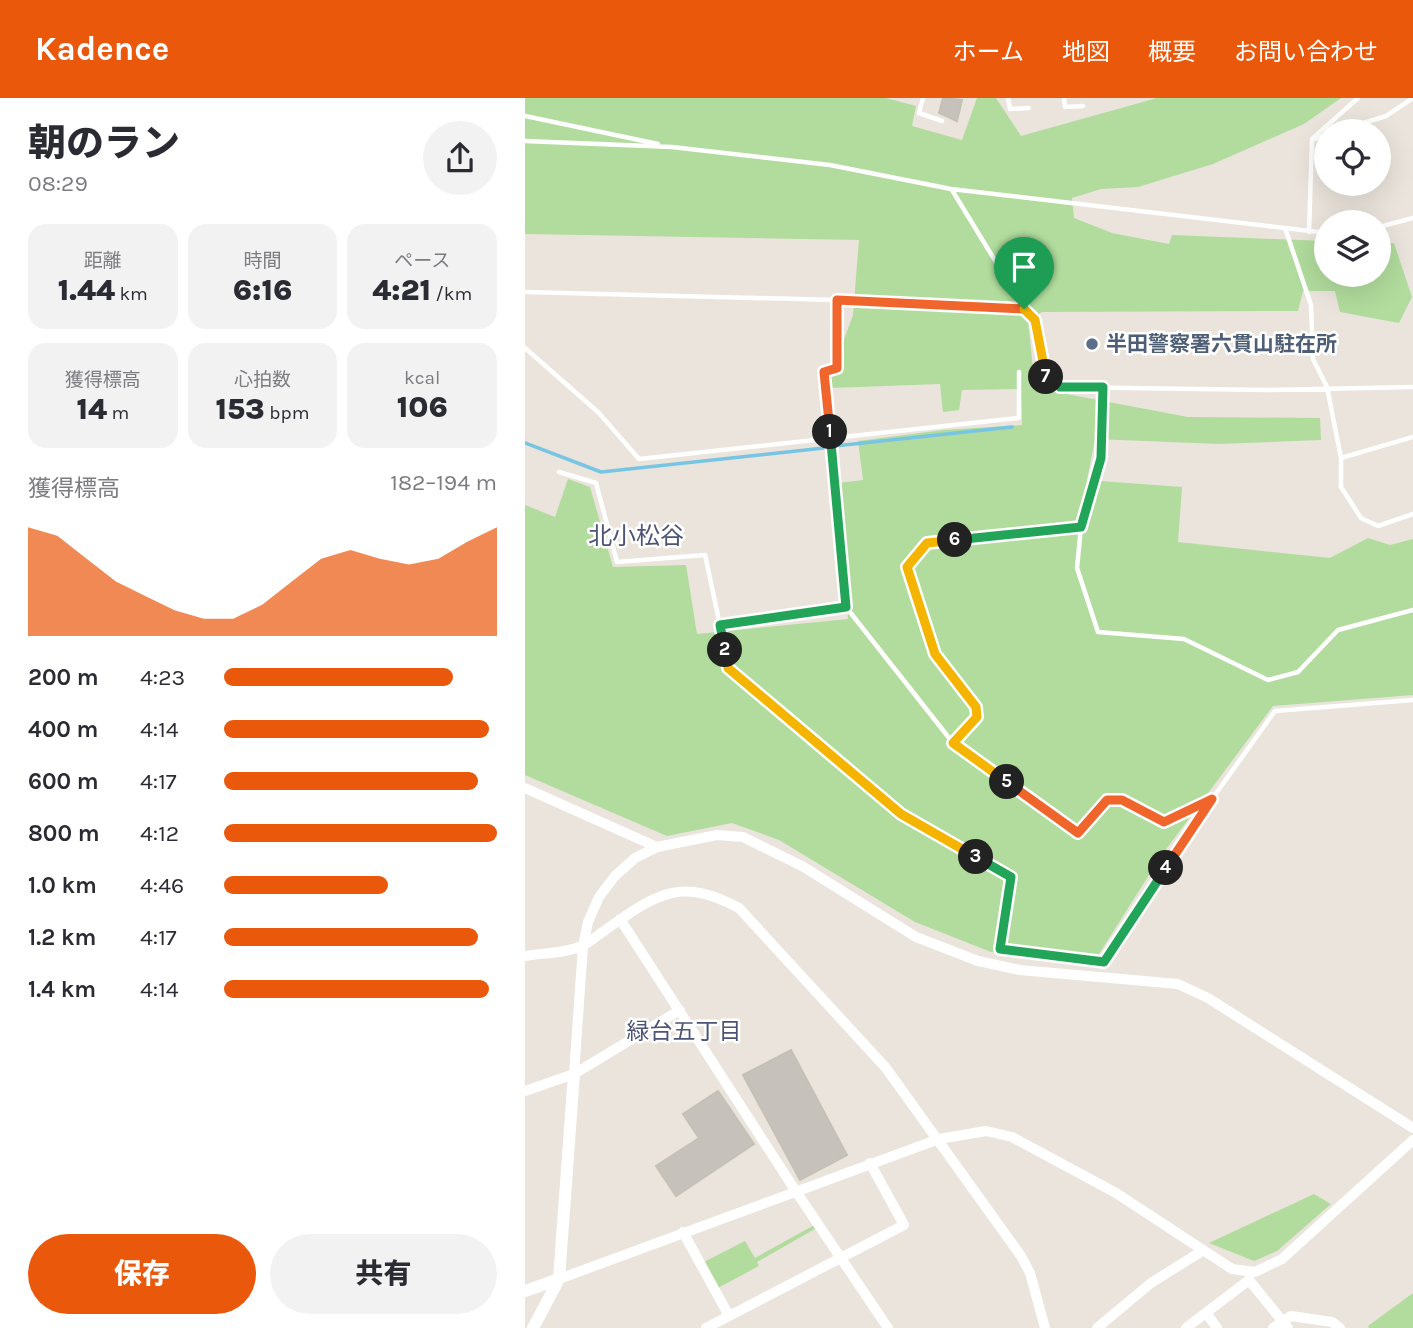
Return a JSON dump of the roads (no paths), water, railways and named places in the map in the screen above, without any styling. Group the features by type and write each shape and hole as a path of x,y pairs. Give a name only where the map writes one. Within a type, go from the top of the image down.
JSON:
{"street":[{"path":"525,788 657,847"},
{"path":"533,1328 559,1279 583,946 587,922 607,886 635,858 657,847 717,835 743,837 802,866 916,937 978,961 1020,970 1178,984 1208,998 1413,1128"},
{"path":"525,956 583,946 620,919 668,891 692,890 717,896 739,908 886,1068 939,1139 1021,1256 1030,1273 1045,1328"},
{"path":"620,919 795,1190 888,1328"},
{"path":"525,1091 573,1074 680,1010"},
{"path":"525,1291 939,1139 986,1131 1012,1137 1116,1193 1232,1269 1255,1272 1282,1259 1413,1140"},
{"path":"706,1328 904,1225 870,1163"},
{"path":"683,1232 729,1316"},
{"path":"1099,1327 1151,1283 1202,1251"},
{"path":"1186,1328 1249,1280 1285,1324"},
{"path":"1207,1314 1217,1328"},
{"path":"1273,1328 1285,1324 1291,1317 1332,1322 1340,1328"}],"lane":[{"path":"923,98 919,113 942,121"},
{"path":"1008,98 1010,109 1029,108"},
{"path":"1064,98 1065,107 1083,106"},
{"path":"1309,232 1313,139 1358,98"},
{"path":"1376,119 1386,116 1413,98"},
{"path":"525,116 672,147"},
{"path":"525,141 672,147 829,165 951,189 1045,201 1109,205 1314,232"},
{"path":"951,189 1024,309 1035,320 1043,375 1060,387 1266,390 1413,387"},
{"path":"1391,224 1413,218"},
{"path":"1286,228 1311,305 1313,359 1327,387 1341,458 1341,487 1361,518 1378,526 1413,514"},
{"path":"525,292 837,300 1024,309"},
{"path":"837,300 837,368 824,372 846,607 953,743 1078,833 1107,800 1122,800 1164,822 1212,799"},
{"path":"525,348 599,413 639,459 1019,418 1019,372"},
{"path":"1103,387 1101,458 1081,527 1077,568 1098,632 1184,639 1268,680 1298,672 1338,630 1413,610"},
{"path":"1341,458 1413,437"},
{"path":"559,472 596,483 617,562 705,555 728,668 901,814 1011,877 1000,949 1104,962 1212,799 1275,711 1413,700"},
{"path":"953,743 977,717 976,707 935,654 907,567 927,543 1081,527"},
{"path":"720,625 846,607"}],"waterway":[{"path":"835,446 1012,427"},
{"path":"525,443 601,472 824,448"}],"place":[{"name":"半田警察署六貫山駐在所","path":"1092,344"}],"district":[{"name":"北小松谷","path":"636,536"},
{"name":"緑台五丁目","path":"684,1031"}]}
